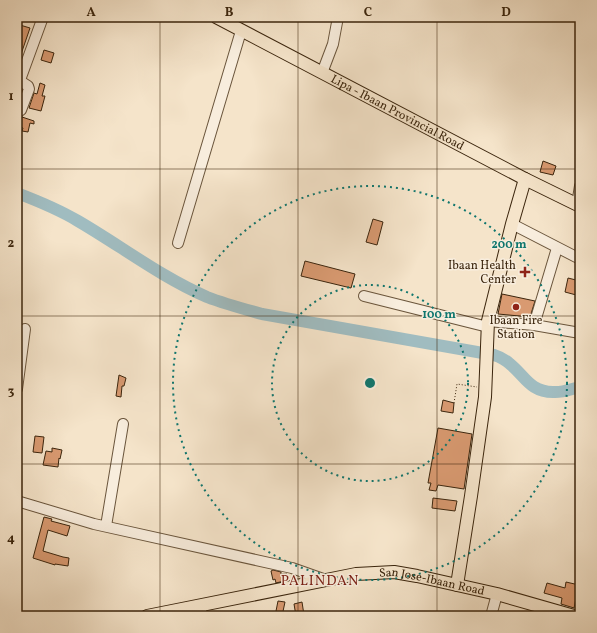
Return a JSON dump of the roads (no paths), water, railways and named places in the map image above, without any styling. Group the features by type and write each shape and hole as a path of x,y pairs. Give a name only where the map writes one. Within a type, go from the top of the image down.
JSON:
{"main road":[{"name":"Lipa - Ibaan Provincial Road","path":"216,17 579,206"},
{"path":"457,584 471,496 485,389 488,324 512,224 525,179"},
{"name":"San Jose-Ibaan Road","path":"147,616 201,611 356,574 394,572 457,584 574,616"}],"street":[{"path":"17,113 20,110 29,88 19,80 43,17"},
{"path":"322,73 332,44 338,17"},
{"path":"178,242 241,31"},
{"path":"579,206 580,186"},
{"path":"512,224 580,259"},
{"path":"534,325 557,248"},
{"path":"364,296 488,324 534,325 580,333"},
{"path":"17,389 25,329"},
{"path":"106,526 123,424"},
{"path":"17,501 106,526 292,568 326,580"},
{"path":"491,616 497,594"}],"waterway":[{"path":"17,193 70,217 173,280 207,297 221,302 262,314 494,355 503,359 533,386 545,391 560,392 580,387"}],"place":[{"name":"Ibaan Health Center","path":"525,272"},
{"name":"Ibaan Fire Station","path":"516,307"}],"district":[{"name":"PALINDAN","path":"320,580"}]}
